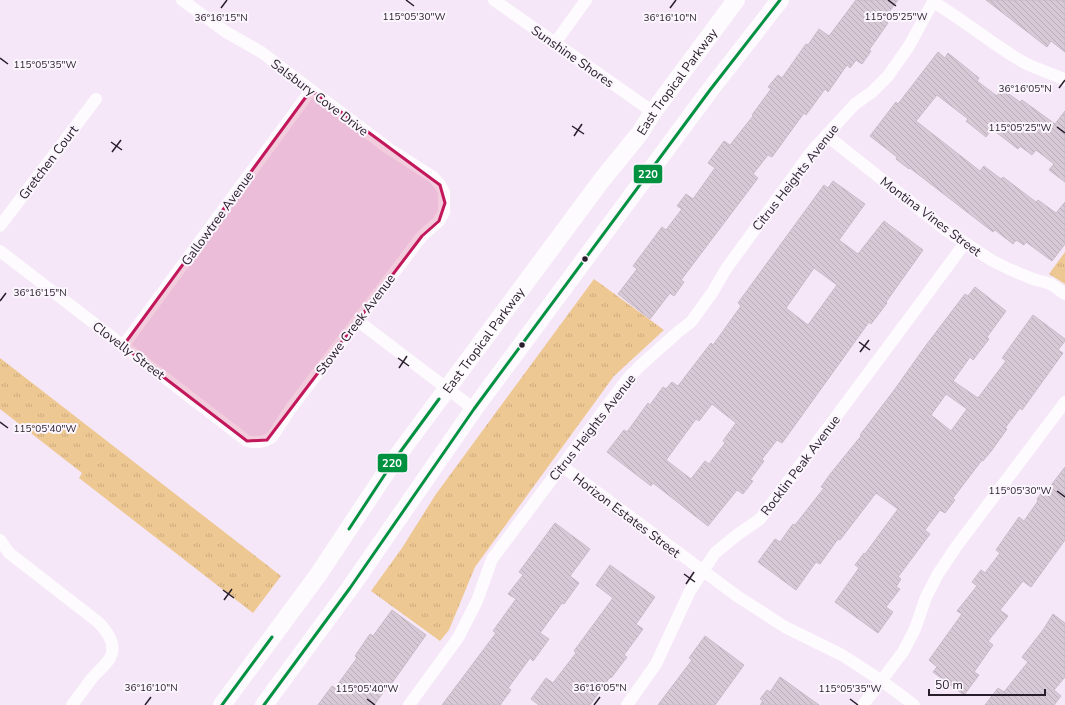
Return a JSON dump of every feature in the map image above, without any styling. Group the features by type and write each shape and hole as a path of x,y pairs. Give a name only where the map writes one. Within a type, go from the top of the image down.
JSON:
{"main road":[{"name":"East Tropical Parkway","path":"222,705 318,575 380,481 447,388 601,181 640,133 653,112 736,0"},
{"path":"264,705 350,588 474,409 710,90 780,0"}],"street":[{"name":"Salsbury Cove Drive","path":"182,0 226,32 261,52 388,148 433,177 444,192 445,203"},
{"name":"Sunshine Shores","path":"494,0 653,112"},
{"path":"555,43 586,0"},
{"path":"934,1 1024,63 1065,80"},
{"name":"Citrus Heights Avenue","path":"409,705 458,638 477,601 492,559 628,378 678,332 692,322 726,269 811,152 854,104 872,92 888,76 909,46 934,1"},
{"name":"Gallowtree Avenue","path":"123,346 311,90"},
{"name":"Gretchen Court","path":"0,226 96,99"},
{"name":"Montina Vines Street","path":"826,135 947,231 965,243 991,260 1033,279 1051,284 1065,294"},
{"name":"Stowe Creek Avenue","path":"261,442 272,437 291,408 422,236 439,221 444,212 445,203"},
{"name":"Rocklin Peak Avenue","path":"627,705 656,664 684,603 715,553 760,519 965,243"},
{"name":"Clovelly Street","path":"0,251 247,441 261,442"},
{"path":"358,321 474,409"},
{"path":"863,705 903,652 915,629 926,598 938,574 956,547 1065,402"},
{"name":"Horizon Estates Street","path":"562,466 703,571 785,627 842,655 882,681 914,705"},
{"path":"0,540 9,552 22,563 98,622 106,630 111,641 112,648 110,658 72,705"}],"highlighted area":[{"path":"311,90 440,185 445,203 439,221 422,236 267,440 247,441 123,346"}],"green space":[{"path":"1065,252 1065,284 1049,274"},
{"path":"594,279 664,330 614,376 475,567 449,630 440,641 371,591 402,548 436,494"},
{"path":"0,358 281,576 253,613 79,478 82,473 0,409"}],"building":[{"path":"856,0 898,0 883,20 888,23 869,50 871,51 862,64 856,60 850,68 847,65 828,92 825,89 806,115 804,113 772,157 768,155 753,174 758,178 681,280 684,282 674,296 670,293 650,319 618,294 637,269 633,266 662,227 666,230 682,209 677,206 686,194 693,199 715,168 708,163 724,141 730,145 753,116 752,115 771,89 768,87 778,75 782,78 806,44 808,45 819,29 829,36"},
{"path":"986,0 1065,0 1065,52 1051,41 1047,47"},
{"path":"938,52 945,58 948,53 979,78 977,81 997,96 1002,89 1020,102 1022,100 1055,124 1065,111 1065,182 1049,170 1054,164 1036,150 1032,155 1020,146 1018,149 992,129 986,137 966,121 968,119 937,95 916,121 980,171 984,166 1001,179 1003,177 1036,202 1038,200 1056,213 1065,202 1065,244 1052,261 1026,242 1024,245 1016,240 1013,244 995,230 993,232 910,168 909,169 896,159 897,157 870,136 896,102 898,104"},
{"path":"833,181 865,204 839,240 858,254 884,221 923,250 886,302 887,303 871,324 869,322 782,443 777,440 762,459 764,461 750,480 753,481 743,494 737,490 708,526 653,483 651,486 607,452 624,430 627,432 648,403 650,405 663,387 666,389 672,382 678,386 711,343 713,345 741,306 738,303 824,185 828,188","holes":["814,268 837,285 808,325 786,308","712,404 736,423 723,441 725,443 709,464 705,461 691,479 666,460 696,419 699,421"]},
{"path":"975,287 1006,311 987,337 989,339 973,360 970,357 953,381 978,398 1006,361 1002,358 1033,315 1065,339 1058,350 1063,353 1022,410 1020,408 1005,428 1007,429 992,450 983,461 982,460 953,498 955,500 945,513 940,510 925,530 930,534 898,577 901,579 896,587 900,589 886,607 893,612 878,633 835,602 859,568 855,565 864,553 865,554 898,509 876,493 840,540 838,539 820,564 816,562 796,590 758,562 775,539 780,542 793,524 795,525 824,488 821,487 861,436 860,435 927,344 965,294 968,296","holes":["946,394 967,409 951,431 931,415"]},
{"path":"1065,467 1065,540 1031,587 1023,581 1000,610 1008,616 988,641 993,645 974,672 979,675 964,695 933,672 937,667 929,660 962,614 957,611 977,586 972,582 981,570 985,573 1000,553 996,550 1019,517 1024,521 1038,501 1037,499 1047,486 1049,488"},
{"path":"555,523 590,549 570,576 579,583 540,633 549,639 533,661 530,658 508,688 511,690 500,705 442,705 496,633 493,631 516,599 508,594 523,575 519,572"},
{"path":"610,565 655,597 636,624 643,629 624,655 627,657 611,678 610,677 590,705 539,705 531,699 546,678 553,683 576,653 574,651 613,598 596,585"},
{"path":"392,610 426,635 392,683 391,682 374,705 318,705 332,686 335,688 357,658 355,656 370,634 373,636"},
{"path":"1053,614 1065,623 1065,677 1054,690 1061,696 1054,705 985,705 998,688 1004,692 1028,662 1022,657 1043,630"},
{"path":"705,636 744,665 715,705 658,705 692,660 689,658"},
{"path":"780,677 819,705 760,705 763,701 760,699 767,690 770,692"}],"transit line":[{"name":"220","path":"264,705 350,588 474,409 710,90 780,0"},
{"name":"220","path":"349,529 395,459 439,399"},
{"name":"220","path":"222,705 272,637"}]}
